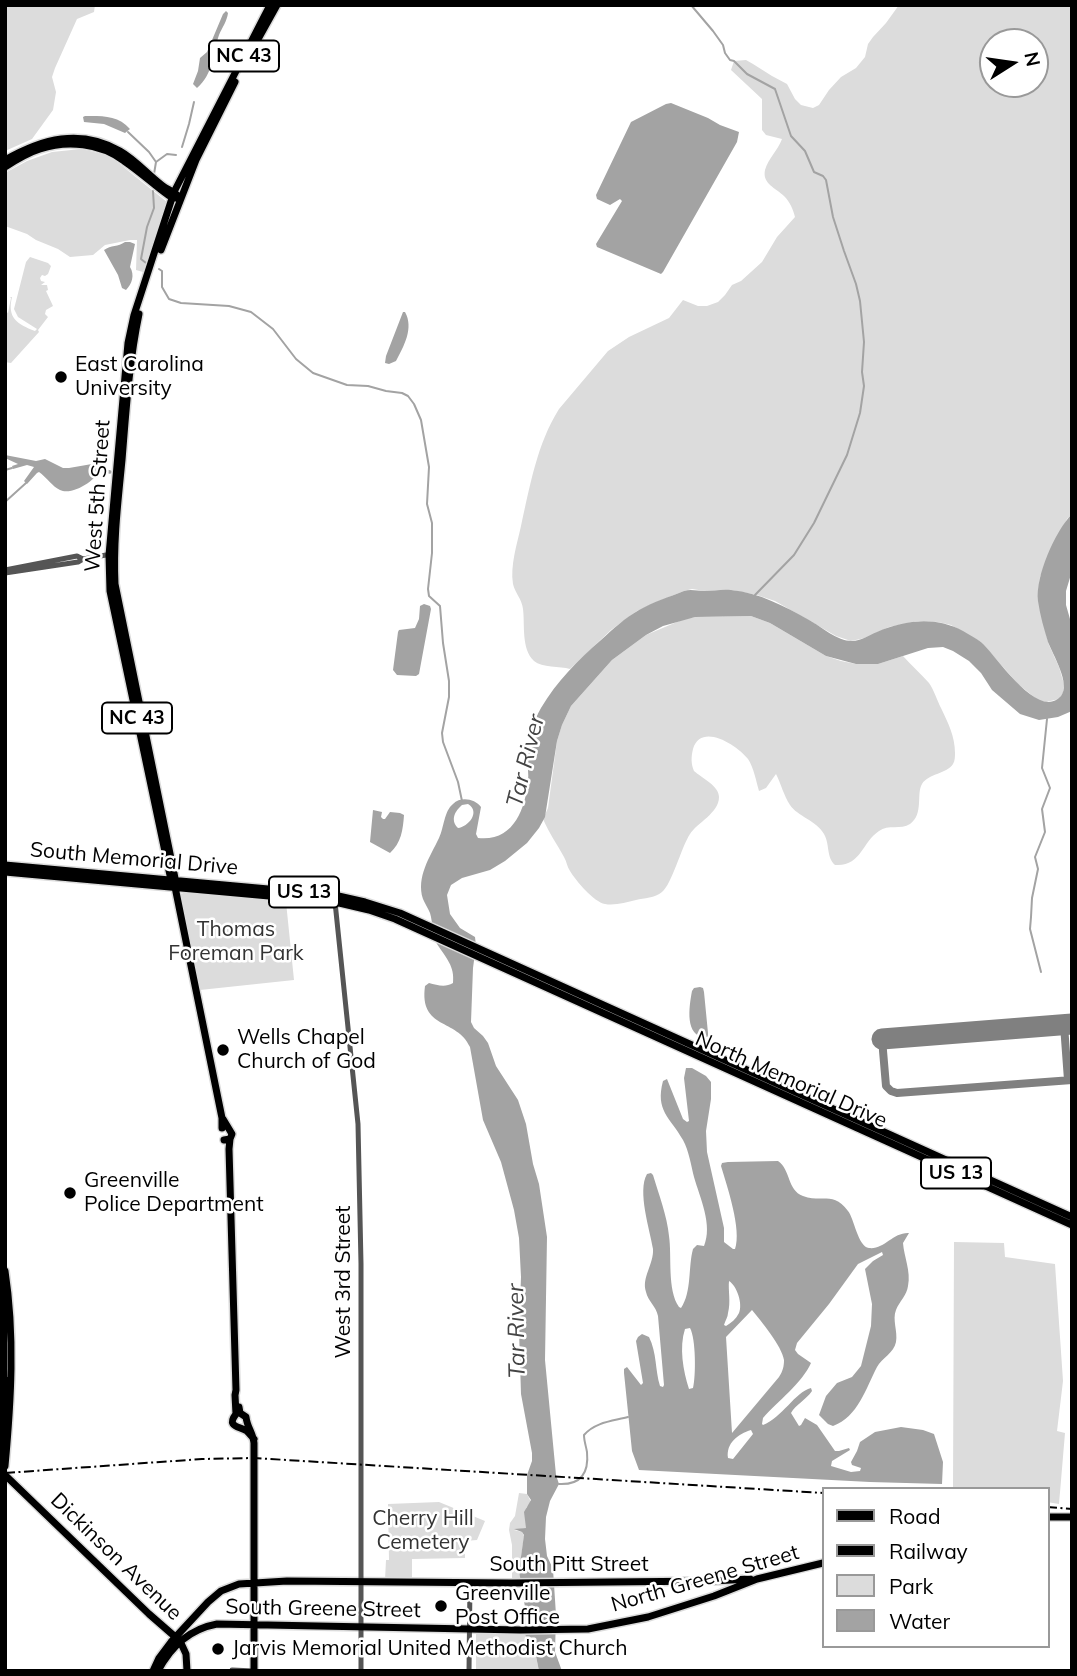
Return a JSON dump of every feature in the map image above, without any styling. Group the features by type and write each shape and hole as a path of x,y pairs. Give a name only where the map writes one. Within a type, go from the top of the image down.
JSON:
{"main road":[{"name":"West 5th Street","path":"238,1414 227,1139 232,1132 225,1128 222,1118 134,693 110,591 128,343 134,315 176,196 270,5"},
{"name":"West 5th Street","path":"176,196 276,5"},
{"path":"234,84 252,41"},
{"path":"5,160 39,146 66,144 95,147 122,159 176,196"},
{"path":"5,167 39,146"},
{"name":"West 5th Street","path":"111,555 135,700 142,731 146,733 174,883"},
{"name":"South Memorial Drive","path":"5,865 334,898 379,906 400,913 498,962"},
{"name":"South Memorial Drive","path":"5,872 174,883"},
{"name":"South Memorial Drive","path":"334,898 498,962"},
{"name":"North Memorial Drive","path":"498,962 958,1170 1072,1225"},
{"name":"North Memorial Drive","path":"958,1170 1072,1217"},
{"path":"5,1271 12,1351 5,1466"},
{"path":"5,1380 5,1395"},
{"path":"254,1440 247,1432 235,1426 233,1418 238,1414 245,1415 254,1440 254,1671"},
{"path":"239,1428 247,1422"},
{"name":"Dickinson Avenue","path":"5,1475 178,1639 186,1654 187,1671"},
{"path":"1049,1517 1072,1517"},
{"name":"North Greene Street","path":"470,1629 588,1629 648,1617 757,1579 822,1563"},
{"name":"South Pitt Street","path":"178,1639 194,1617 221,1591 254,1582 513,1583 757,1579"},
{"path":"712,1581 714,1596"},
{"path":"194,1617 204,1626"},
{"name":"South Greene Street","path":"178,1639 204,1626 217,1624 470,1629"},
{"path":"153,1671 159,1658 178,1639"},
{"path":"158,1671 178,1639"}],"street":[{"path":"5,571 78,556 83,559 111,555"},
{"name":"West 3rd Street","path":"334,898 358,1124 361,1671"},
{"path":"470,1583 470,1671"},
{"path":"232,1670 254,1671"}],"green space":[{"path":"5,5 95,5 94,12 77,19 55,68 52,77 56,92 53,110 32,139 5,151"},
{"path":"899,5 1072,5 1072,514 1067,519 1040,577 1038,592 1049,645 1064,684 1063,693 1059,699 1039,701 1018,684 981,642 951,625 918,621 889,627 851,641 836,636 775,601 732,590 692,589 637,611 611,630 570,669 537,663 527,650 522,605 513,584 512,570 535,466 551,422 608,351 629,337 669,318 683,300 698,306 718,302 732,285 741,281 762,262 777,237 795,217 788,201 768,182 765,175 766,166 782,139 766,135 762,130 762,99 731,70 734,61 746,60 787,84 801,105 813,108 819,105 841,77 856,68 865,57 873,37"},
{"path":"81,149 103,154 116,161 167,202 143,272 136,270 137,240 105,245 93,255 70,257 27,234 5,226 5,173 52,152"},
{"path":"30,257 51,266 48,274 40,278 45,282 41,285 47,285 46,291 53,306 46,310 48,317 39,332 11,363 5,362 5,311 8,313 10,297 12,297 12,315 18,323 35,331 37,329 18,317 14,309 26,262"},
{"path":"751,616 770,623 826,656 841,661 878,664 903,656 934,692 949,724 955,747 954,763 922,784 917,815 910,824 883,829 873,836 856,858 844,865 835,865 830,858 821,829 790,805 776,774 766,788 759,791 752,766 743,753 719,739 703,737 693,749 692,763 694,771 718,793 718,803 712,813 690,834 666,888 653,897 620,903 601,902 586,890 568,868 543,819 548,808 557,741 571,706 612,660 646,635 695,617"},
{"name":"Thomas Foreman Park","path":"185,892 286,902 294,980 200,990 180,895"},
{"path":"954,1242 1004,1243 1005,1257 1055,1264 1063,1381 1057,1431 1065,1433 1059,1504 1049,1502 1049,1487 953,1487"},
{"path":"519,1493 527,1494 531,1502 526,1508 526,1528 514,1530 522,1532 524,1536 519,1571 521,1579 512,1579 509,1530 515,1516"},
{"name":"Cherry Hill Cemetery","path":"439,1502 485,1521 477,1540 465,1541 465,1558 412,1559 412,1579 385,1580 386,1560 389,1560 388,1504"},
{"path":"476,1633 524,1633 535,1651 539,1671 476,1671"}],"water":[{"path":"226,11 228,13 210,70 197,88 193,84 200,58 207,52"},
{"path":"671,103 739,132 737,142 661,274 597,247 596,244 622,201 620,199 610,205 597,199 596,195 631,122"},
{"path":"85,116 115,119 130,129 125,133 104,124 84,122"},
{"path":"125,242 135,244 130,267 132,279 126,290 122,288 104,250"},
{"path":"403,312 409,324 405,343 396,361 385,363 386,356"},
{"path":"5,455 36,461 45,459 63,468 92,464 100,468 95,477 84,486 65,491 57,489 39,472 27,484 24,481 34,467 27,465 13,469 12,466 18,464 5,458"},
{"path":"1072,514 1072,571 1066,591 1066,605 1072,626 1072,711 1058,717 1039,720 1020,714 992,690 969,661 943,647 928,648 878,664 856,664 826,656 770,623 751,616 695,617 663,626 612,660 571,706 562,725 545,817 539,828 527,843 505,861 490,870 462,878 451,885 447,895 450,914 460,928 475,937 471,1022 488,1043 496,1066 518,1100 539,1184 547,1237 545,1360 559,1484 550,1501 545,1539 547,1556 553,1569 555,1652 562,1671 539,1671 535,1651 524,1633 525,1607 519,1571 524,1535 514,1529 526,1528 524,1512 531,1500 527,1494 527,1475 532,1461 521,1394 519,1238 501,1162 483,1120 470,1047 457,1031 433,1017 425,1000 425,986 429,983 444,986 453,983 451,967 435,940 430,913 421,891 425,867 441,834 448,811 460,800 478,804 481,807 476,834 478,838 500,835 508,829 515,822 524,803 533,726 554,689 584,655 624,620 650,604 687,590 728,590 762,597 835,636 852,641 909,622 952,626 981,642 1030,694 1052,702 1061,696 1064,684 1048,642 1038,591 1043,567 1059,531","holes":["468,804 472,807 472,819 458,828 454,819 457,810 462,805"]},
{"path":"424,604 431,609 419,674 397,675 393,670 398,632 415,628 420,606"},
{"path":"373,810 382,812 383,819 390,812 404,815 401,836 390,853 370,842"},
{"path":"700,987 704,992 708,1037 695,1033 690,1021 692,991"},
{"path":"686,1068 692,1068 711,1082 706,1131 707,1152 724,1228 724,1242 733,1249 737,1241 737,1231 721,1166 722,1163 728,1162 778,1161 798,1193 810,1198 832,1199 843,1205 862,1243 869,1248 879,1246 903,1233 909,1233 903,1243 909,1280 895,1314 895,1346 877,1367 855,1409 842,1422 833,1426 819,1415 826,1396 837,1383 852,1377 861,1366 871,1326 872,1304 865,1269 883,1255 882,1252 858,1264 797,1343 795,1350 811,1363 796,1385 763,1418 762,1424 770,1422 799,1394 811,1388 810,1394 791,1413 799,1426 805,1418 817,1425 835,1451 849,1448 850,1450 832,1461 831,1466 851,1472 860,1471 861,1468 851,1462 860,1442 875,1432 901,1427 923,1430 934,1434 943,1462 942,1484 639,1470 632,1451 624,1369 627,1367 641,1385 643,1383 636,1341 642,1334 649,1337 660,1386 664,1385 658,1316 645,1287 653,1249 643,1190 647,1174 653,1175 665,1213 673,1292 681,1308 687,1295 693,1249 697,1245 704,1246 706,1238 705,1212 687,1149 665,1113 661,1100 663,1081 667,1079 683,1119 689,1121 684,1078","holes":["729,1281 737,1291 740,1309 735,1319 726,1326 724,1325 728,1316","752,1310 775,1341 784,1360 779,1377 732,1433 726,1337","690,1328 694,1349 694,1382 693,1388 689,1389 682,1359 685,1329","751,1430 753,1434 733,1459 728,1458 731,1444"]}],"waterway":[{"path":"691,5 723,45 730,60 747,74 775,89 791,136 805,151 814,172 826,180 833,217 860,301 864,386 860,413 847,455 814,523 794,555 755,595"},
{"path":"182,147 194,102"},
{"path":"128,132 156,162"},
{"path":"154,174 156,162 167,154 176,155"},
{"path":"146,263 141,259 154,208 153,191"},
{"path":"159,269 162,271 162,287 169,299 181,303 229,306 251,312 273,329 296,359 313,373 347,385 402,393 414,404 421,420 429,467 427,504 432,523 432,553 428,589 429,596 440,606 449,681 443,742 462,801"},
{"path":"5,470 12,468"},
{"path":"100,470 110,472"},
{"path":"5,502 26,483"},
{"path":"1041,972 1030,929 1032,898 1038,869 1035,857 1045,832 1042,809 1050,788 1042,768 1047,719"},
{"path":"559,1484 578,1480 585,1472 587,1452 584,1435 588,1431 604,1423 628,1417"}],"taxiway":[{"path":"1064,1025 1068,1080"},
{"path":"882,1039 886,1086 897,1093 1072,1080"}],"runway":[{"path":"882,1039 1072,1024"}],"railway":[{"path":"5,1473 202,1459 254,1458 822,1493"},
{"path":"1049,1507 1072,1509"}],"place":[{"name":"East Carolina University","path":"61,377"},
{"name":"Wells Chapel Church of God","path":"223,1050"},
{"name":"Greenville Police Department","path":"70,1193"},
{"name":"Greenville Post Office","path":"441,1606"},
{"name":"Jarvis Memorial United Methodist Church","path":"218,1649"}],"water label":[{"name":"Tar River","path":"526,761"},
{"name":"Tar River","path":"517,1331"}]}
